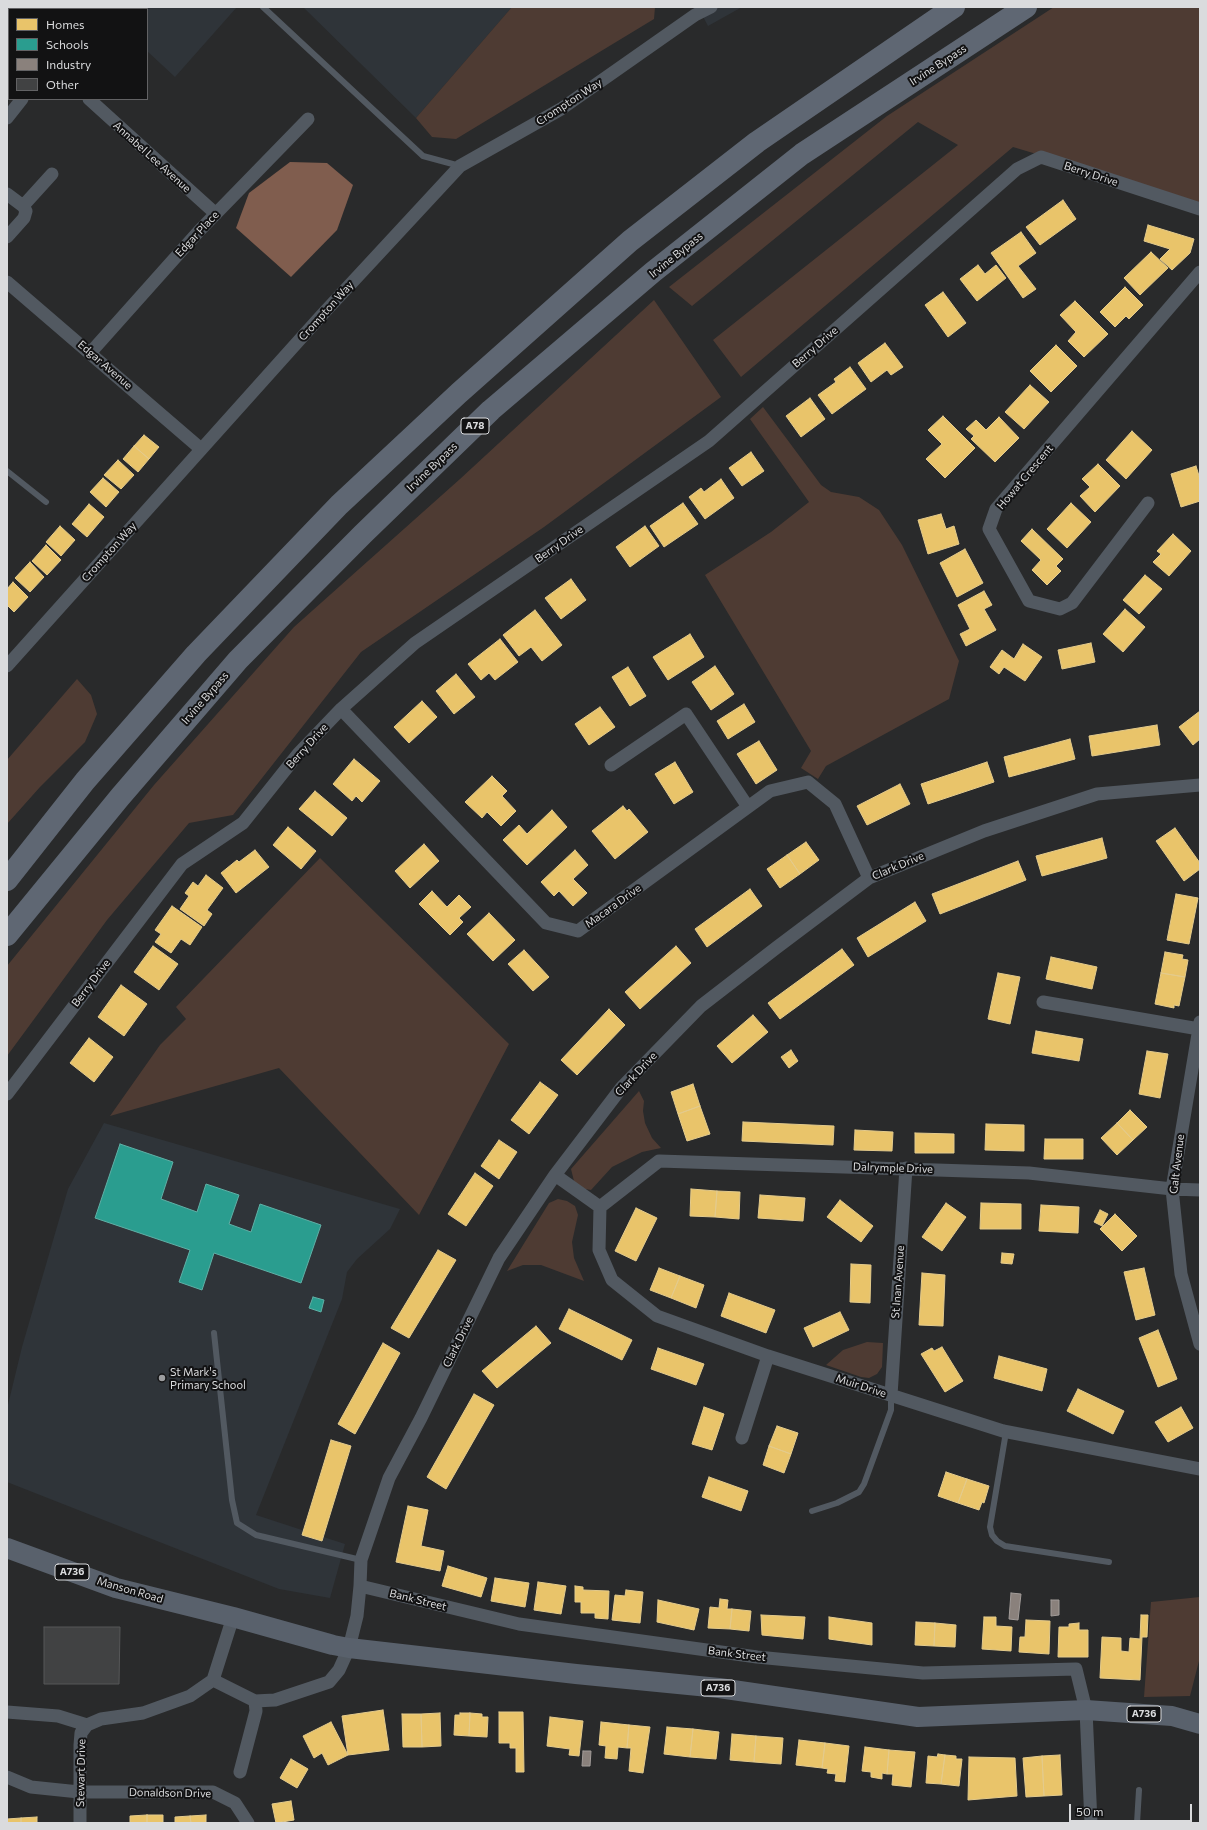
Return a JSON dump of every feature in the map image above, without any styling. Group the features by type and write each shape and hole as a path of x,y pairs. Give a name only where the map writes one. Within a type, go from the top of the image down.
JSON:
{"highway":[{"path":"7,880 85,781 196,654 339,505 459,393 630,241 757,142 954,7"},
{"name":"Irvine Bypass","path":"7,935 120,797 238,660 363,534 491,410 653,272 802,154 1026,7"}],"main road":[{"name":"Manson Road","path":"7,1548 116,1588 233,1617"},
{"name":"A736","path":"233,1617 333,1645 349,1648 576,1674 719,1688 918,1717 1086,1710 1172,1716 1200,1724"}],"street":[{"name":"Crompton Way","path":"7,666 320,317 460,166 561,109 693,11 711,7"},
{"path":"7,118 21,100"},
{"name":"Annabel Lee Avenue","path":"90,100 216,214"},
{"name":"Edgar Place","path":"91,352 216,214 308,119"},
{"name":"Berry Drive","path":"7,1094 182,864 243,823 298,754 341,709 415,643 709,441 1017,169 1041,157 1200,209"},
{"path":"23,206 52,174"},
{"path":"7,194 23,206 26,211 24,218 7,237"},
{"name":"Howat Crescent","path":"1148,504 1072,603 1060,609 1029,601 989,529 996,509 1200,272"},
{"name":"Edgar Avenue","path":"7,282 91,352 201,449"},
{"name":"Macara Drive","path":"341,709 546,923 578,931 770,792 808,782 835,804 869,878"},
{"path":"611,765 686,714 748,807"},
{"name":"Clark Drive","path":"349,1648 357,1616 361,1560 389,1478 421,1418 500,1258 555,1175 622,1087 701,1006 869,878 984,831 1097,794 1200,785"},
{"name":"Galt Avenue","path":"1043,1002 1199,1026 1172,1189 1181,1274 1200,1344"},
{"name":"Dalrymple Drive","path":"600,1207 659,1161 1029,1173 1172,1189 1200,1190"},
{"name":"St Inan Avenue","path":"891,1395 906,1168"},
{"path":"555,1175 600,1207"},
{"name":"Muir Drive","path":"600,1207 599,1250 612,1280 657,1316 768,1356 1006,1432 1200,1469"},
{"path":"742,1438 768,1356"},
{"name":"Bank Street","path":"360,1586 519,1624 757,1657 923,1673 1076,1669 1086,1710"},
{"path":"7,1712 58,1716 87,1725 101,1719 143,1713 190,1696 213,1680 233,1617"},
{"path":"213,1680 255,1701 275,1700 329,1682 339,1670 349,1648"},
{"path":"240,1772 256,1711 255,1701"},
{"path":"1086,1710 1091,1823"},
{"name":"Stewart Drive","path":"80,1823 79,1792 81,1733 87,1725"},
{"name":"Donaldson Drive","path":"7,1777 32,1787 79,1792 213,1792 235,1803 248,1823"}],"lane":[{"path":"263,7 423,156 460,166"},
{"path":"7,471 46,502"},
{"path":"214,1333 232,1500 237,1522 256,1535 361,1560"},
{"path":"812,1511 837,1503 859,1492 864,1484 891,1410 891,1395"},
{"path":"1006,1432 990,1527 992,1535 997,1541 1005,1546 1110,1562"},
{"path":"1137,1823 1139,1790"}],"shaded area":[{"path":"100,7 237,7 175,77 148,52 148,8"},
{"path":"303,7 512,7 416,118"},
{"path":"512,7 655,7 654,19 456,139 432,137 416,118"},
{"path":"698,7 742,7 708,26"},
{"path":"1054,7 1200,7 1200,203 1013,147 741,377 713,340 958,145 918,122 692,306 669,287 887,116"},
{"path":"290,162 327,163 353,185 337,230 291,277 236,228 249,193"},
{"path":"654,300 721,397 544,527 361,652 233,815 189,823 107,920 7,1056 7,966 154,785 294,627 460,479"},
{"path":"763,407 821,485 831,492 859,497 879,510 902,545 959,661 949,699 826,766 818,779 801,768 811,751 705,575 771,532 809,502 750,419"},
{"path":"77,679 91,695 97,714 85,742 40,787 7,824 7,760"},
{"path":"320,858 509,1044 419,1215 279,1068 110,1116 160,1045 186,1019 176,1007"},
{"path":"639,1091 644,1101 643,1111 645,1123 652,1138 661,1148 642,1152 612,1167 591,1190 575,1185 571,1169"},
{"name":"St Mark's Primary School","path":"104,1123 400,1209 390,1229 357,1259 347,1272 342,1299 256,1515 345,1544 330,1598 279,1589 7,1482 7,1409 22,1347 68,1189"},
{"path":"558,1199 567,1201 575,1206 578,1215 572,1242 574,1258 584,1281 541,1265 523,1265 507,1271 549,1203"},
{"path":"867,1342 883,1343 882,1367 877,1374 869,1378 861,1377 826,1365 843,1350"},
{"path":"1200,1597 1200,1657 1190,1696 1144,1697 1151,1602"}],"building: Homes":[{"path":"1063,200 1076,219 1040,245 1026,227"},
{"path":"1148,225 1194,239 1190,253 1172,270 1160,259 1170,249 1144,241"},
{"path":"1021,232 1036,253 1018,266 1036,289 1023,298 991,253"},
{"path":"1151,252 1168,268 1140,295 1124,278"},
{"path":"978,265 985,274 996,265 1006,278 977,301 960,279"},
{"path":"1125,287 1143,305 1129,319 1126,316 1115,327 1100,312"},
{"path":"943,292 966,323 948,337 925,305"},
{"path":"1075,301 1108,334 1084,357 1068,341 1076,332 1060,315"},
{"path":"885,343 903,367 891,375 887,370 871,382 858,363"},
{"path":"1056,345 1077,366 1051,392 1030,371"},
{"path":"850,367 866,389 832,414 818,395 836,382 834,379"},
{"path":"1030,385 1049,402 1024,429 1005,412"},
{"path":"810,398 825,419 801,437 786,416"},
{"path":"943,416 975,448 945,478 926,459 942,444 928,430"},
{"path":"999,417 1019,438 995,462 971,439 974,436 966,429 976,420 986,430"},
{"path":"1132,431 1152,450 1126,479 1106,460"},
{"path":"144,435 159,447 149,459 134,446"},
{"path":"134,446 149,459 138,472 123,459"},
{"path":"751,452 764,471 742,486 729,468"},
{"path":"118,460 134,475 121,489 104,475"},
{"path":"1098,464 1120,486 1095,512 1080,496 1090,487 1082,479"},
{"path":"1196,466 1200,479 1200,501 1181,507 1171,474"},
{"path":"103,478 119,492 106,507 90,492"},
{"path":"721,479 734,498 705,519 689,497 701,488 704,492"},
{"path":"683,503 698,524 664,547 650,526"},
{"path":"1071,503 1091,522 1067,548 1047,529"},
{"path":"89,504 104,517 87,537 72,524"},
{"path":"941,514 946,529 954,526 959,544 928,554 918,520"},
{"path":"60,526 75,540 61,556 46,542"},
{"path":"645,526 659,546 630,567 616,547"},
{"path":"1032,529 1063,559 1056,566 1061,571 1047,585 1032,570 1041,560 1021,541"},
{"path":"1173,534 1191,551 1169,576 1153,562 1161,554 1157,551"},
{"path":"46,545 61,560 47,575 32,561"},
{"path":"965,549 983,583 957,597 940,563"},
{"path":"30,562 44,577 30,592 15,578"},
{"path":"1145,575 1162,589 1139,614 1123,600"},
{"path":"571,579 586,600 561,619 545,598"},
{"path":"13,582 28,597 14,612 7,605 7,589"},
{"path":"984,591 992,605 984,609 996,630 966,646 960,634 970,629 958,605"},
{"path":"1125,609 1145,627 1123,652 1103,634"},
{"path":"535,610 562,645 542,661 531,647 519,656 503,635"},
{"path":"690,634 704,657 668,680 653,657"},
{"path":"500,639 518,662 495,680 489,673 481,680 468,664"},
{"path":"1091,643 1095,662 1062,669 1058,650"},
{"path":"1023,644 1042,657 1025,681 1004,667 999,674 990,667 1002,650 1014,659"},
{"path":"715,666 734,694 711,710 692,682"},
{"path":"628,667 646,696 630,706 612,677"},
{"path":"456,674 475,697 454,714 436,691"},
{"path":"422,701 437,717 409,743 394,727"},
{"path":"744,704 755,722 728,739 717,721"},
{"path":"600,707 615,727 589,745 575,724"},
{"path":"1200,711 1200,739 1193,745 1179,727"},
{"path":"1157,725 1160,745 1092,756 1089,736"},
{"path":"1070,739 1075,759 1009,777 1004,757"},
{"path":"759,741 777,770 756,784 737,754"},
{"path":"354,759 380,781 362,802 356,796 352,801 333,784"},
{"path":"675,762 693,792 674,804 655,774"},
{"path":"987,762 994,782 928,804 921,784"},
{"path":"492,776 507,791 502,796 516,811 501,826 487,812 482,818 465,802"},
{"path":"900,784 910,804 867,825 857,806"},
{"path":"315,791 347,818 332,836 299,809"},
{"path":"623,806 627,811 629,809 648,832 615,859 592,831"},
{"path":"552,810 567,827 527,865 503,840 519,825 527,834"},
{"path":"288,827 316,851 301,869 273,845"},
{"path":"1175,828 1200,863 1200,869 1184,881 1156,841"},
{"path":"1102,838 1107,858 1042,876 1036,856"},
{"path":"806,842 819,860 800,874 787,855"},
{"path":"424,844 439,861 410,888 395,871"},
{"path":"255,850 269,867 236,893 221,873 237,860 239,862"},
{"path":"575,850 588,865 573,879 587,893 573,906 559,891 554,896 541,882"},
{"path":"787,855 800,874 780,888 767,869"},
{"path":"1018,861 1026,880 940,914 932,894"},
{"path":"206,875 223,888 207,910 212,914 204,926 180,909 189,896 185,893 193,882 198,886"},
{"path":"750,889 762,906 707,947 695,929"},
{"path":"432,891 447,907 459,895 471,907 459,918 463,922 450,935 419,904"},
{"path":"1176,894 1198,898 1189,944 1167,940"},
{"path":"915,902 926,921 868,957 857,938"},
{"path":"172,906 202,927 190,945 181,939 171,953 155,942 161,934 155,930"},
{"path":"489,913 515,940 493,961 467,934"},
{"path":"153,946 178,964 159,990 134,972"},
{"path":"676,946 691,963 640,1009 625,992"},
{"path":"842,949 854,965 780,1019 768,1003"},
{"path":"524,950 549,977 533,991 508,964"},
{"path":"1165,952 1183,955 1182,959 1188,960 1185,977 1161,973"},
{"path":"1051,957 1097,967 1092,989 1046,979"},
{"path":"998,973 1020,977 1010,1024 988,1019"},
{"path":"1161,973 1185,977 1179,1006 1174,1005 1174,1008 1155,1004"},
{"path":"121,985 147,1004 124,1036 98,1017"},
{"path":"609,1009 625,1025 577,1075 561,1060"},
{"path":"753,1015 768,1032 732,1063 717,1046"},
{"path":"1036,1031 1083,1039 1079,1061 1032,1053"},
{"path":"89,1038 113,1057 94,1082 70,1063"},
{"path":"791,1050 798,1061 789,1068 781,1057"},
{"path":"1147,1051 1168,1054 1160,1098 1139,1094"},
{"path":"540,1082 558,1095 529,1134 511,1120"},
{"path":"693,1084 700,1106 678,1114 671,1092"},
{"path":"700,1106 710,1134 687,1141 678,1114"},
{"path":"1130,1110 1147,1127 1133,1140 1117,1123"},
{"path":"743,1122 834,1126 833,1145 742,1141"},
{"path":"1117,1123 1133,1140 1117,1155 1101,1138"},
{"path":"986,1124 1024,1125 1024,1151 985,1150"},
{"path":"855,1130 893,1132 892,1151 854,1150"},
{"path":"915,1133 954,1134 954,1153 915,1153"},
{"path":"1045,1139 1083,1139 1083,1159 1044,1159"},
{"path":"499,1140 517,1152 499,1179 481,1166"},
{"path":"475,1173 493,1186 466,1226 448,1214"},
{"path":"691,1189 717,1191 715,1217 690,1216"},
{"path":"717,1191 740,1192 739,1219 715,1217"},
{"path":"760,1195 805,1198 803,1221 758,1218"},
{"path":"840,1200 873,1226 861,1242 827,1217"},
{"path":"946,1203 966,1217 942,1251 922,1237"},
{"path":"981,1203 1021,1204 1021,1229 980,1229"},
{"path":"1041,1205 1079,1207 1078,1233 1039,1231"},
{"path":"636,1208 657,1218 636,1261 615,1251"},
{"path":"1100,1210 1108,1214 1102,1226 1094,1222"},
{"path":"1115,1214 1137,1236 1122,1251 1100,1229"},
{"path":"438,1250 456,1260 409,1338 391,1328"},
{"path":"1002,1253 1014,1254 1012,1264 1001,1263"},
{"path":"851,1264 871,1265 870,1303 850,1302"},
{"path":"659,1268 680,1276 671,1298 650,1290"},
{"path":"1144,1268 1155,1315 1136,1320 1124,1272"},
{"path":"922,1273 945,1275 943,1326 919,1325"},
{"path":"680,1276 704,1285 696,1308 671,1298"},
{"path":"729,1293 775,1310 766,1333 721,1316"},
{"path":"569,1309 632,1340 622,1360 559,1329"},
{"path":"840,1312 849,1330 813,1347 804,1328"},
{"path":"536,1326 551,1343 497,1388 482,1371"},
{"path":"1158,1330 1177,1379 1158,1387 1139,1338"},
{"path":"383,1343 400,1353 355,1434 338,1424"},
{"path":"942,1347 963,1381 945,1392 921,1354 932,1348 934,1351"},
{"path":"658,1348 704,1364 696,1385 651,1369"},
{"path":"999,1356 1047,1369 1042,1391 994,1378"},
{"path":"1078,1389 1124,1411 1113,1434 1067,1411"},
{"path":"474,1394 494,1405 446,1489 427,1477"},
{"path":"704,1407 724,1414 712,1450 692,1444"},
{"path":"1181,1407 1193,1428 1168,1442 1155,1422"},
{"path":"777,1426 798,1433 791,1454 769,1446"},
{"path":"331,1440 351,1446 322,1541 302,1535"},
{"path":"769,1446 791,1454 784,1473 763,1465"},
{"path":"946,1472 967,1479 958,1503 938,1496"},
{"path":"709,1477 748,1491 741,1511 702,1497"},
{"path":"967,1479 989,1486 984,1503 982,1502 979,1510 958,1503"},
{"path":"408,1506 428,1510 421,1546 444,1551 440,1571 396,1562"},
{"path":"448,1566 487,1578 481,1597 442,1586"},
{"path":"495,1578 529,1583 525,1607 491,1601"},
{"path":"538,1582 566,1586 561,1614 534,1610"},
{"path":"575,1586 583,1587 583,1590 609,1591 608,1619 595,1618 595,1613 581,1613 581,1602 575,1602"},
{"path":"626,1590 643,1592 640,1623 612,1620 615,1595 625,1596"},
{"path":"720,1599 728,1600 727,1609 732,1609 730,1629 708,1628 710,1607 719,1608"},
{"path":"658,1600 699,1609 694,1630 657,1622"},
{"path":"732,1609 751,1611 749,1631 730,1629"},
{"path":"761,1615 805,1617 803,1639 762,1635"},
{"path":"1141,1615 1148,1615 1147,1637 1142,1637 1140,1680 1100,1678 1102,1637 1121,1638 1121,1651 1129,1652 1130,1638 1140,1639"},
{"path":"829,1617 872,1623 872,1645 829,1639"},
{"path":"984,1617 996,1617 996,1626 1012,1627 1011,1651 982,1649"},
{"path":"1026,1620 1050,1621 1049,1654 1019,1652 1020,1637 1025,1637"},
{"path":"916,1622 935,1623 934,1646 915,1645"},
{"path":"935,1623 956,1625 955,1647 934,1646"},
{"path":"1079,1623 1079,1630 1088,1630 1088,1657 1058,1657 1059,1627 1069,1627 1069,1624"},
{"path":"383,1710 389,1750 348,1755 342,1716"},
{"path":"499,1712 523,1712 524,1772 516,1772 516,1748 510,1748 510,1743 499,1743"},
{"path":"440,1713 441,1746 422,1747 421,1714"},
{"path":"460,1713 470,1713 469,1736 454,1735 455,1715 460,1715"},
{"path":"470,1713 482,1714 482,1717 488,1717 487,1737 469,1736"},
{"path":"402,1714 421,1714 422,1747 403,1747"},
{"path":"550,1717 583,1721 579,1756 569,1755 570,1749 547,1746"},
{"path":"331,1722 348,1755 328,1765 322,1753 314,1758 303,1736"},
{"path":"601,1722 629,1725 627,1748 618,1747 617,1759 605,1758 606,1746 599,1745"},
{"path":"629,1725 650,1727 643,1773 629,1771 631,1748 627,1748"},
{"path":"667,1727 693,1729 690,1757 664,1754"},
{"path":"693,1729 719,1732 716,1759 690,1757"},
{"path":"732,1734 756,1736 754,1762 730,1760"},
{"path":"756,1736 783,1738 781,1764 754,1762"},
{"path":"799,1740 825,1743 822,1768 796,1765"},
{"path":"825,1743 849,1746 845,1782 835,1781 836,1774 827,1773 828,1769 822,1768"},
{"path":"865,1747 889,1750 887,1774 882,1773 882,1779 871,1777 871,1772 862,1771"},
{"path":"889,1750 915,1752 911,1787 892,1785 893,1774 887,1774"},
{"path":"938,1754 945,1755 941,1784 926,1783 928,1756 937,1757"},
{"path":"945,1755 956,1756 956,1759 962,1759 959,1786 941,1784"},
{"path":"1060,1755 1062,1795 1044,1796 1042,1756"},
{"path":"1042,1756 1044,1796 1026,1797 1023,1758"},
{"path":"969,1757 1015,1758 1017,1796 968,1800"},
{"path":"291,1759 308,1769 297,1788 280,1778"},
{"path":"291,1801 294,1820 276,1823 272,1804"},
{"path":"147,1815 147,1823 130,1823 130,1816"},
{"path":"147,1815 163,1815 163,1823 147,1823"},
{"path":"206,1815 206,1823 191,1823 190,1816"},
{"path":"190,1816 191,1823 175,1823 175,1817"},
{"path":"37,1817 37,1823 21,1823 21,1818"},
{"path":"21,1818 21,1823 7,1823 7,1819"}],"building: Schools":[{"path":"120,1144 173,1162 161,1199 197,1212 206,1184 239,1195 229,1224 251,1232 260,1204 321,1225 301,1283 214,1253 202,1290 179,1282 190,1250 95,1218"},
{"path":"313,1297 324,1300 321,1312 309,1308"}],"building: Industry":[{"path":"1011,1593 1021,1594 1018,1620 1009,1619"},
{"path":"1051,1600 1059,1600 1059,1615 1051,1616"},
{"path":"583,1751 591,1751 590,1766 582,1766"}],"building: Other":[{"path":"44,1627 120,1627 119,1684 44,1684"}],"place":[{"name":"St Mark's Primary School","path":"162,1378"}]}
